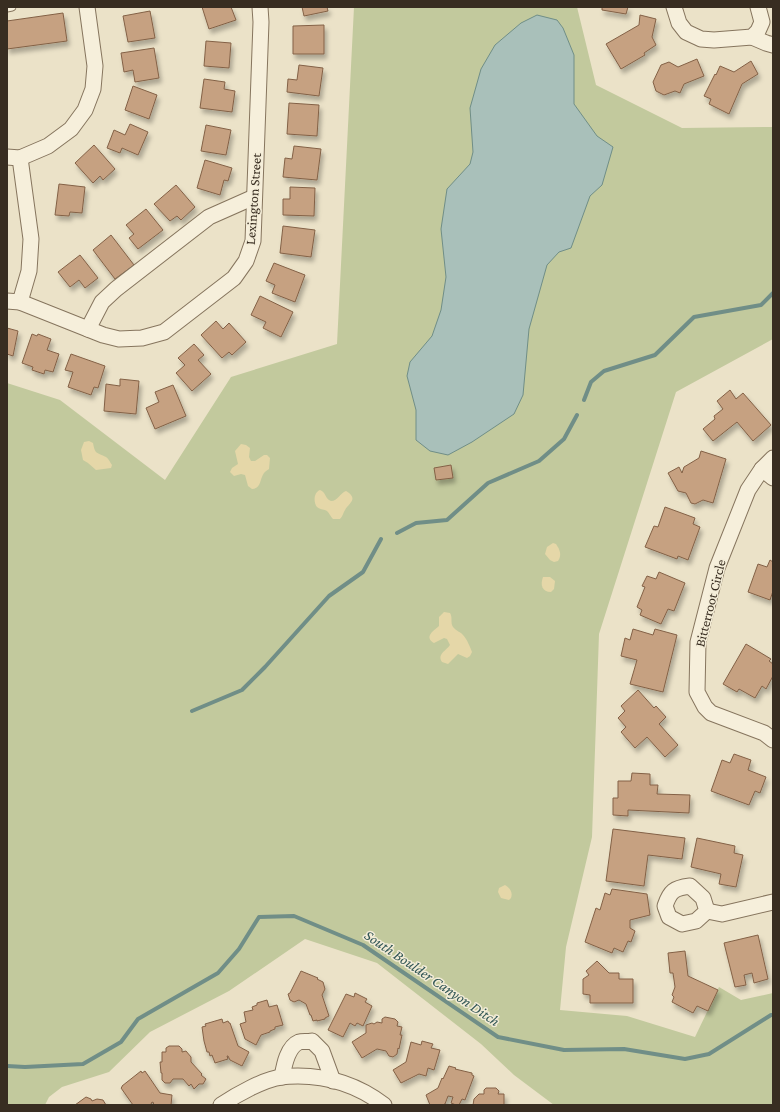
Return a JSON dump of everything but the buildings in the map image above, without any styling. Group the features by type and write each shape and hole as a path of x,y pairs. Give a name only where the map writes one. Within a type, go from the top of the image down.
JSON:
{"street":[{"path":"14,302 29,271 31,239 14,157 48,146 71,129 85,110 93,89 96,66 87,7"},
{"name":"Lexington Street","path":"14,302 102,335 119,339 142,338 164,332 234,278 246,261 253,241 261,22 260,7"},
{"path":"674,7 679,23 686,32 701,39 722,40 752,37 773,45"},
{"path":"752,37 758,31 762,22 758,7"},
{"path":"88,329 102,302 116,288 209,217 254,197"},
{"name":"Bitterroot Circle","path":"773,458 768,474 748,490 717,568 698,642 697,692 705,707 712,713 764,733 773,740"},
{"path":"707,911 722,914 773,902"},
{"path":"282,1076 292,1047 299,1042 312,1041 322,1052 333,1080"},
{"path":"221,1105 233,1097 282,1076 312,1076 333,1080 371,1096 384,1105"}],"lane":[{"path":"7,8 12,7"}],"green space":[{"path":"354,7 577,7 596,85 682,128 773,127 773,339 676,392 599,634 592,837 566,947 560,1010 627,1016 695,1037 719,987 741,1000 773,993 773,1105 554,1105 514,1075 481,1044 377,963 305,939 229,991 150,1032 109,1072 62,1087 49,1097 45,1105 7,1105 7,383 60,400 165,480 231,377 337,344"}],"sand":[{"path":"89,441 93,443 97,453 108,458 112,465 111,468 96,470 83,460 81,450 84,442"},
{"path":"241,444 250,448 249,457 251,461 255,461 264,455 267,455 270,458 269,469 262,476 259,485 252,489 248,486 245,475 241,474 234,476 230,472 232,468 238,464 235,451"},
{"path":"320,490 331,501 335,500 346,491 352,496 352,501 340,519 333,519 327,511 317,507 315,497 316,493"},
{"path":"553,543 556,544 560,555 558,561 554,562 545,554 547,547"},
{"path":"543,577 550,577 555,581 554,589 551,592 548,592 542,588"},
{"path":"444,612 450,613 453,627 462,634 472,652 467,658 458,654 448,664 442,662 441,659 441,655 450,645 447,639 444,638 434,643 430,639 430,634 439,626 439,617"},
{"path":"505,885 511,892 512,896 509,900 501,898 498,892 499,888"}],"water":[{"path":"537,15 557,20 563,28 574,55 574,104 597,136 613,147 602,185 590,196 571,248 559,252 547,265 529,329 523,395 514,414 472,442 448,455 430,451 416,440 416,410 407,376 410,362 432,336 441,310 446,277 441,229 447,189 470,164 473,152 470,108 481,69 495,45 521,23"}],"waterway":[{"path":"584,400 591,382 604,371 655,355 694,317 761,305 773,293"},
{"path":"397,533 416,523 447,520 488,483 539,461 564,439 577,415"},
{"path":"192,711 242,690 265,667 329,596 363,572 381,539"},
{"name":"South Boulder Canyon Ditch","path":"7,1066 25,1067 83,1064 121,1042 138,1019 218,973 239,949 259,917 294,916 363,945 498,1037 564,1050 624,1049 685,1059 709,1054 773,1015"}]}
